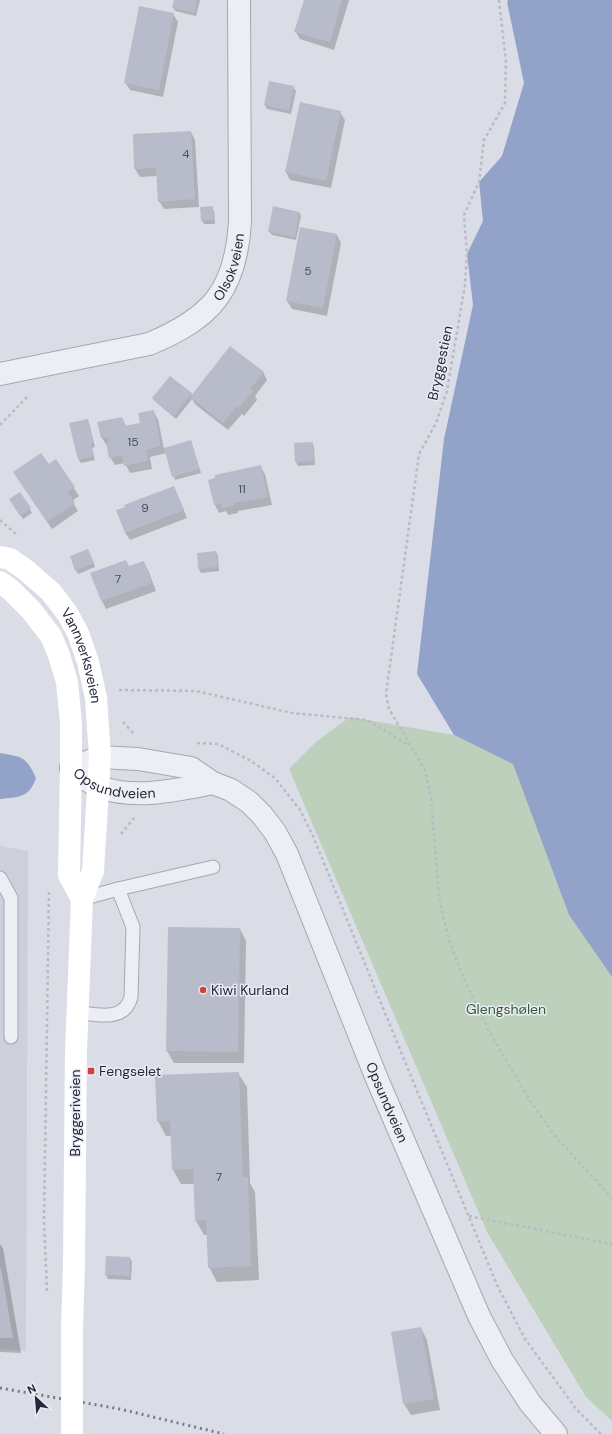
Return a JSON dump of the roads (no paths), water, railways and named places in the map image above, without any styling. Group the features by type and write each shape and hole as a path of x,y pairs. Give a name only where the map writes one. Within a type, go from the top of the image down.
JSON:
{"main road":[{"name":"Vannverksveien","path":"0,557 10,559 51,592 78,633 88,662 96,698 100,757 98,787"},
{"name":"Vannverksveien","path":"0,582 11,590 31,610 51,636 60,655 67,689 71,723 71,768"},
{"path":"71,768 69,875 82,899"},
{"name":"Bryggeriveien","path":"72,1434 72,1328 77,1012 82,899 93,871 98,787"}],"street":[{"name":"Olsokveien","path":"0,374 149,344 167,337 200,316 213,304 223,290 230,275 239,240 239,0"},
{"name":"Opsundveien","path":"71,768 100,757 138,759 192,768 213,784 231,790 249,802 267,821 287,854 378,1079 479,1316 502,1360 530,1403 556,1434"},
{"name":"Opsundveien","path":"71,768 98,787 135,794 176,790 213,784"}],"lane":[{"path":"82,899 213,867"},
{"path":"0,878 11,898 11,1037"},
{"path":"77,1012 113,1015 128,1008 130,1003 133,927 118,889"}],"water":[{"path":"508,0 612,0 612,977 569,915 513,764 454,735 417,674 444,439 473,305 467,254 483,221 479,182 502,156 524,83 507,2"},
{"path":"0,753 18,757 26,761 29,765 36,778 27,793 18,797 0,799"}],"railway":[{"path":"0,1388 120,1409 224,1434"}],"place":[{"name":"Kiwi Kurland","path":"203,990"},
{"name":"Fengselet","path":"91,1071"}],"park label":[{"name":"Glengshølen","path":"506,1009"}]}
